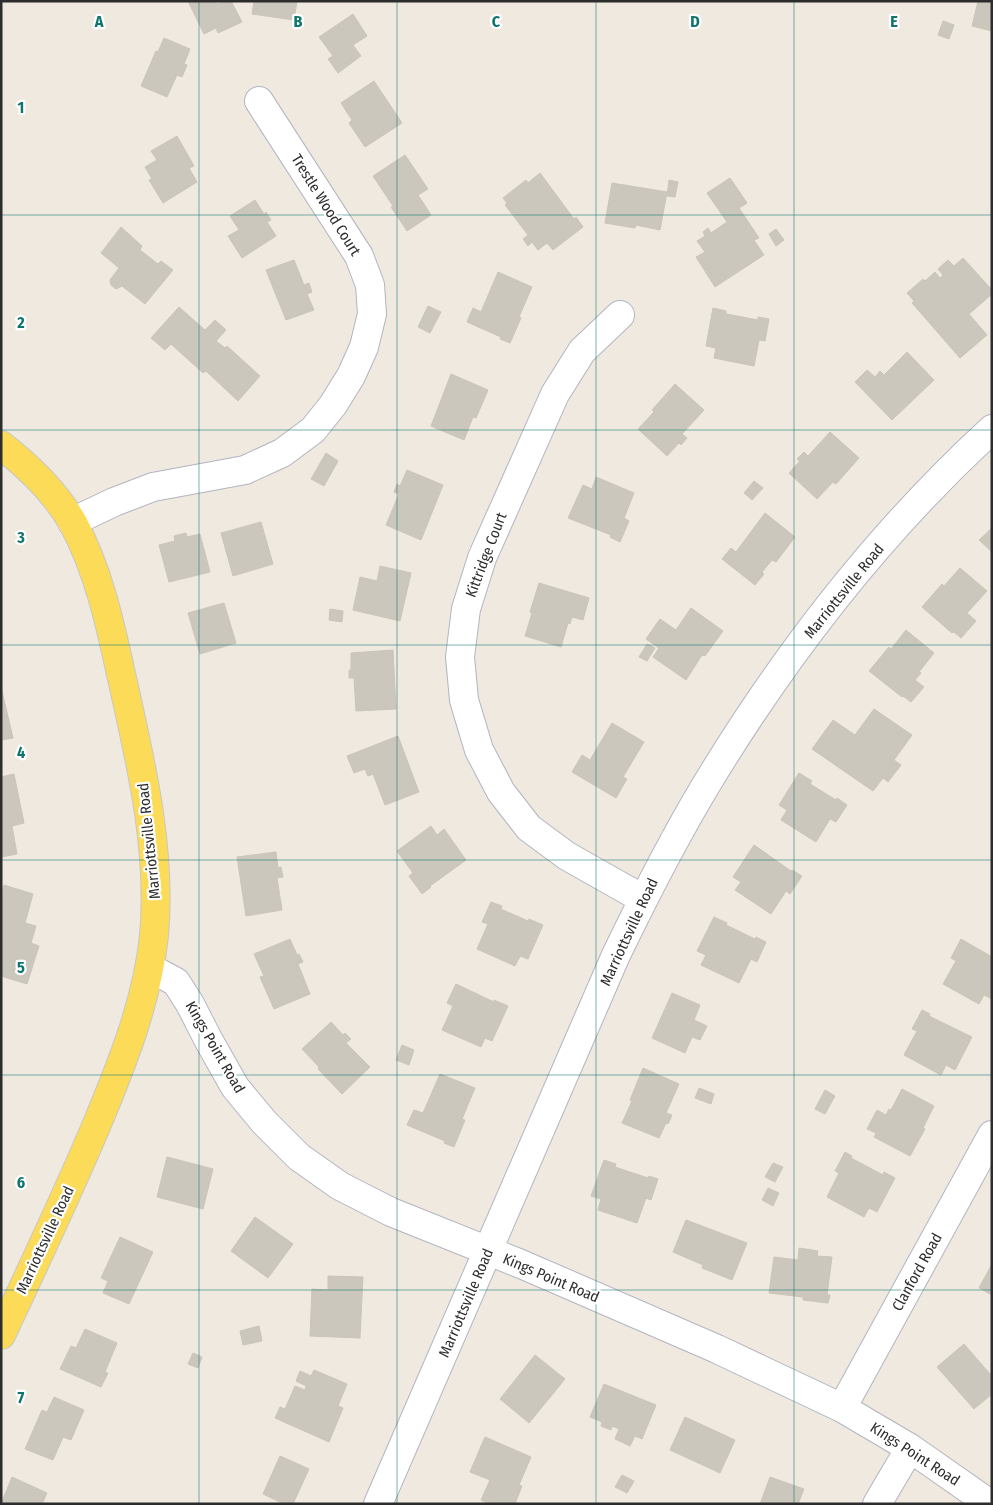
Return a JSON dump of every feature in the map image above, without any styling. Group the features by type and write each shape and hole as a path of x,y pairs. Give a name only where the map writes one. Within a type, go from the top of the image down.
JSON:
{"main road":[{"name":"Marriottsville Road","path":"1,446 34,474 53,496 72,522 92,569 111,630 144,785 150,821 155,902 150,968 142,1002 120,1069 77,1171 1,1335"}],"street":[{"name":"Trestle Wood Court","path":"72,522 152,487 245,470 282,453 313,430 333,405 351,376 364,347 372,314 370,286 359,256 259,101"},
{"name":"Kittridge Court","path":"620,315 582,351 555,394 482,558 466,609 460,658 464,700 479,750 501,792 529,828 567,856 644,899"},
{"name":"Marriottsville Road","path":"378,1504 616,955 706,785 784,667 837,598 892,531 939,480 992,429"},
{"name":"Kings Point Road","path":"150,968 176,982 235,1087 264,1122 299,1158 340,1186 391,1212 488,1251 717,1349 842,1408 910,1448 990,1504"},
{"name":"Clanford Road","path":"842,1408 992,1135"},
{"path":"877,1504 910,1448"}],"building":[{"path":"188,1 216,1 218,4 222,1 231,1 242,22 218,33 216,28 204,34"},
{"path":"254,1 297,1 294,20 252,14"},
{"path":"978,1 992,1 992,31 972,26"},
{"path":"353,14 367,36 353,45 361,56 338,73 328,59 333,56 319,37"},
{"path":"943,21 954,25 949,39 938,35"},
{"path":"164,38 190,49 184,64 187,65 182,77 177,75 167,97 141,86 156,51 158,52"},
{"path":"374,81 402,123 365,147 349,123 352,120 341,103"},
{"path":"177,136 194,166 189,168 197,182 163,203 149,180 152,179 145,167 157,160 151,151"},
{"path":"405,155 428,189 418,195 431,215 407,231 373,176"},
{"path":"540,173 574,219 576,217 583,227 553,250 547,243 538,250 532,242 528,246 523,239 528,235 505,205 507,203 503,198 526,180 528,183"},
{"path":"730,178 747,203 739,208 759,238 754,240 764,255 715,287 696,257 705,252 697,241 705,236 703,232 708,228 711,233 727,222 707,193"},
{"path":"669,180 678,182 675,197 667,196"},
{"path":"612,183 667,192 660,230 636,225 635,228 605,223"},
{"path":"255,200 264,214 266,212 271,220 267,222 276,236 242,258 228,236 239,230 230,216"},
{"path":"121,227 142,246 140,250 158,264 161,261 173,270 145,304 122,286 116,289 111,285 110,280 119,268 101,253"},
{"path":"776,229 784,240 776,246 769,234"},
{"path":"963,258 992,290 992,294 969,314 987,335 960,358 912,303 914,301 907,293 923,279 925,281 935,272 940,278 943,275 938,269 948,260 954,266"},
{"path":"294,260 304,285 309,283 312,292 307,294 314,310 286,320 266,270"},
{"path":"498,272 532,287 510,343 467,322 473,308 481,312"},
{"path":"428,306 441,312 430,333 418,327"},
{"path":"179,307 205,330 215,320 226,330 216,341 225,348 227,346 260,376 238,401 206,371 203,373 171,344 165,350 151,338"},
{"path":"713,308 726,311 726,314 758,320 758,317 769,319 765,341 759,340 754,366 714,358 716,348 706,346"},
{"path":"907,352 934,380 892,420 855,382 867,370 875,377 880,371 884,375"},
{"path":"451,374 488,390 476,418 473,417 464,440 431,426"},
{"path":"675,384 704,410 682,434 687,438 681,445 679,443 667,456 638,429 654,412 652,410"},
{"path":"830,432 859,458 836,484 833,482 817,499 789,473 800,461 797,459 804,452 808,456"},
{"path":"326,453 338,461 324,486 311,479"},
{"path":"407,470 443,485 421,540 386,525 399,494 394,492 397,484 400,486"},
{"path":"596,477 634,493 624,518 629,521 620,542 610,537 611,535 568,518 583,485 592,489"},
{"path":"754,481 763,488 752,500 744,493"},
{"path":"765,513 795,537 776,562 772,560 762,572 764,574 755,585 722,559 731,548 736,552"},
{"path":"261,522 273,564 233,576 221,533"},
{"path":"992,528 992,552 979,540"},
{"path":"186,533 187,537 200,534 210,572 169,582 159,545 175,541 174,536"},
{"path":"380,566 411,573 400,621 353,610 360,577 377,581"},
{"path":"960,568 987,591 967,613 976,621 961,638 954,632 952,633 922,607 942,584 944,586"},
{"path":"539,583 589,598 583,620 572,617 570,624 568,623 561,647 525,636"},
{"path":"224,603 236,643 200,654 188,613"},
{"path":"691,608 723,631 705,656 702,655 686,680 653,657 659,648 646,639 660,619 676,630"},
{"path":"330,609 343,611 342,622 329,620"},
{"path":"906,630 934,653 915,680 924,687 911,702 869,671 889,647 891,649"},
{"path":"647,644 655,648 647,661 639,657"},
{"path":"393,650 396,709 356,711 354,678 349,678 351,653"},
{"path":"1,687 13,738 1,740"},
{"path":"874,709 912,735 894,760 901,765 888,782 883,778 873,791 812,749 833,720 855,735"},
{"path":"612,723 644,742 623,777 627,779 616,798 572,772 582,755 590,760"},
{"path":"398,736 419,792 385,805 373,774 368,776 365,769 354,773 347,756"},
{"path":"799,773 812,781 810,784 847,805 836,822 830,819 816,842 781,820 787,810 779,805"},
{"path":"14,774 24,823 12,826 17,854 1,857 1,777"},
{"path":"431,826 437,835 444,829 466,860 422,894 409,876 413,873 397,851"},
{"path":"754,845 791,871 802,876 790,894 786,891 771,914 735,890 741,882 733,877"},
{"path":"276,852 278,868 281,867 283,877 277,878 282,910 246,916 237,857"},
{"path":"4,885 33,894 25,923 36,926 31,943 39,946 27,984 1,976 1,895"},
{"path":"491,902 502,906 501,909 528,921 529,919 543,925 528,959 520,956 515,966 477,949 488,924 482,922"},
{"path":"714,917 755,939 756,937 766,942 757,962 751,959 739,983 701,965 706,955 697,951"},
{"path":"290,939 297,955 299,954 303,962 298,964 310,994 274,1009 260,977 264,976 254,954"},
{"path":"961,939 992,957 992,999 984,995 979,1004 943,984 956,961 951,958"},
{"path":"456,984 494,1002 494,1000 508,1006 492,1041 485,1038 481,1047 442,1030 453,1006 447,1003"},
{"path":"672,993 700,1005 694,1020 707,1026 700,1040 692,1037 685,1053 652,1038"},
{"path":"922,1010 930,1014 929,1016 972,1037 955,1070 946,1065 941,1075 904,1055 917,1031 912,1029"},
{"path":"331,1022 343,1035 345,1033 351,1039 346,1043 370,1067 342,1094 302,1049"},
{"path":"402,1045 414,1050 409,1065 396,1060"},
{"path":"643,1068 679,1084 666,1113 672,1115 659,1138 622,1123"},
{"path":"440,1074 475,1088 462,1119 465,1120 454,1147 444,1143 445,1141 407,1125 414,1110 423,1113"},
{"path":"699,1088 714,1094 711,1104 695,1098"},
{"path":"902,1089 934,1106 923,1128 925,1129 910,1156 874,1137 876,1133 867,1129 877,1110 886,1115 889,1109 891,1110"},
{"path":"825,1090 835,1096 825,1114 815,1109"},
{"path":"845,1152 852,1156 851,1158 883,1175 884,1172 895,1178 877,1212 869,1208 864,1217 827,1197 839,1173 835,1171"},
{"path":"167,1157 213,1169 203,1209 157,1197"},
{"path":"604,1160 616,1164 615,1167 648,1178 649,1176 658,1179 651,1200 646,1198 637,1223 598,1210 601,1199 591,1196"},
{"path":"773,1163 783,1167 775,1182 765,1177"},
{"path":"768,1188 779,1193 773,1206 762,1200"},
{"path":"255,1217 293,1244 268,1278 231,1251"},
{"path":"686,1220 747,1243 732,1280 702,1268 703,1265 673,1252"},
{"path":"120,1237 153,1252 129,1304 103,1293 108,1281 101,1278"},
{"path":"799,1248 818,1251 817,1256 832,1257 827,1295 830,1295 828,1303 803,1300 803,1297 769,1293 774,1257 798,1260"},
{"path":"992,1264 992,1295 979,1288"},
{"path":"328,1276 363,1277 360,1338 310,1336 312,1289 328,1290"},
{"path":"259,1326 262,1341 243,1345 240,1331"},
{"path":"85,1329 117,1343 105,1372 108,1373 101,1387 60,1369 71,1346 76,1348"},
{"path":"964,1344 990,1374 992,1372 992,1394 974,1409 937,1367"},
{"path":"193,1353 202,1357 198,1368 188,1364"},
{"path":"535,1355 565,1379 529,1423 500,1399"},
{"path":"314,1370 347,1384 338,1406 343,1408 329,1442 275,1418 280,1407 285,1409 295,1386 305,1390 306,1386 296,1381 300,1371 311,1376"},
{"path":"604,1384 656,1405 642,1439 635,1436 630,1446 615,1439 619,1429 612,1426 611,1430 601,1426 602,1422 590,1417"},
{"path":"54,1397 84,1410 71,1440 63,1437 53,1460 25,1449 42,1410 47,1412"},
{"path":"685,1417 735,1440 720,1473 670,1450"},
{"path":"485,1437 531,1457 519,1485 522,1486 515,1504 490,1504 481,1500 490,1480 470,1472"},
{"path":"280,1456 309,1469 293,1504 284,1504 263,1494"},
{"path":"622,1475 634,1481 627,1493 615,1487"},
{"path":"12,1477 47,1493 42,1504 1,1504"},
{"path":"770,1477 804,1489 798,1504 760,1504"}]}
